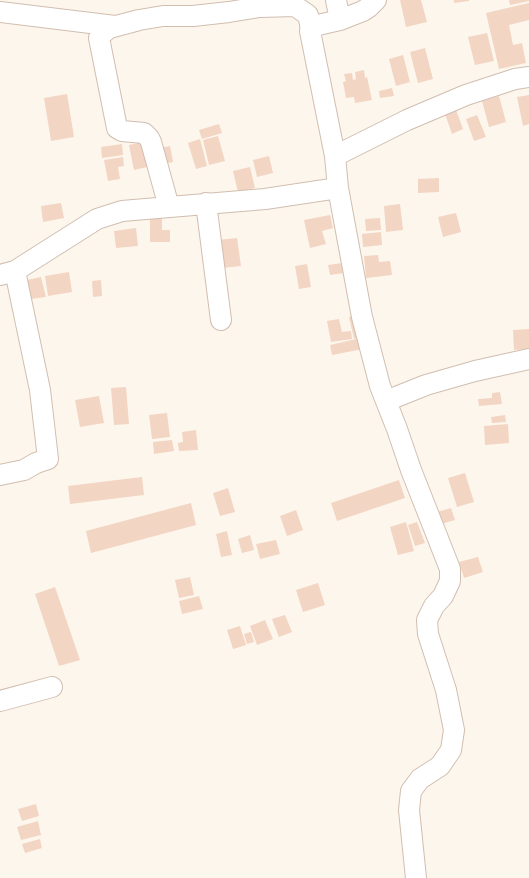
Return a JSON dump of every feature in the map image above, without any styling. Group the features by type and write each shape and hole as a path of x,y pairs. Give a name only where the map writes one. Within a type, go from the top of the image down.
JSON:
{"street":[{"path":"336,0 340,20"},
{"path":"311,30 318,25 340,20 363,11 376,0"},
{"path":"169,207 149,138 144,133 122,131 117,127 99,38 106,30 115,26 163,16 193,16 260,4 295,6 308,15 311,30 310,33 335,156 338,188 362,317 380,386 397,429 410,470 450,569 450,581 443,596 434,606 427,620 428,634 446,690 454,730 451,750 440,766 420,779 411,791 409,810 416,878"},
{"path":"0,12 115,26"},
{"path":"335,156 407,120 466,95 515,79 529,77"},
{"path":"0,476 24,470 36,463 48,459 40,390 8,273 85,226 108,215 122,211 266,198 338,188"},
{"path":"206,203 220,320"},
{"path":"386,401 432,383 475,371 529,359"},
{"path":"0,701 52,687"}],"building":[{"path":"400,0 421,0 427,22 406,27"},
{"path":"454,0 469,0 469,1 454,3"},
{"path":"509,0 529,0 529,1 510,5"},
{"path":"529,3 529,20 509,25 513,45 522,43 526,63 499,69 486,13"},
{"path":"487,33 494,61 475,65 468,37"},
{"path":"425,48 433,79 418,83 410,52"},
{"path":"403,55 410,82 396,86 389,59"},
{"path":"364,70 372,100 355,103 354,97 346,98 343,82 346,81 344,74 352,73 353,80 356,79 355,72"},
{"path":"392,88 394,96 380,98 379,91"},
{"path":"67,94 74,137 51,141 44,98"},
{"path":"529,95 529,124 523,126 517,97"},
{"path":"499,96 506,122 489,127 482,101"},
{"path":"455,107 463,129 452,134 444,111"},
{"path":"477,115 486,137 474,141 466,119"},
{"path":"219,124 222,133 202,139 199,130"},
{"path":"218,136 225,161 209,165 203,140"},
{"path":"200,139 207,166 196,169 188,143"},
{"path":"147,141 152,166 134,170 129,145"},
{"path":"122,144 123,155 102,158 101,147"},
{"path":"170,146 173,162 163,164 160,148"},
{"path":"269,156 273,173 257,177 253,160"},
{"path":"123,157 124,166 118,167 120,179 108,181 104,160"},
{"path":"250,167 255,188 238,192 233,171"},
{"path":"439,178 439,192 418,193 418,179"},
{"path":"61,203 64,218 43,222 41,206"},
{"path":"400,204 403,230 386,232 384,206"},
{"path":"456,213 461,232 443,237 438,217"},
{"path":"330,215 333,228 322,231 326,244 310,248 304,220"},
{"path":"150,218 162,218 162,230 170,230 170,242 150,242"},
{"path":"380,218 381,230 366,231 365,219"},
{"path":"136,228 138,246 116,248 114,231"},
{"path":"381,232 382,245 363,247 362,234"},
{"path":"237,238 241,266 222,268 217,240"},
{"path":"378,255 379,262 390,261 392,275 366,278 364,256"},
{"path":"343,263 344,273 330,275 328,265"},
{"path":"307,264 311,287 299,289 295,266"},
{"path":"69,272 72,292 48,296 45,276"},
{"path":"41,277 46,297 31,299 27,280"},
{"path":"101,280 102,296 93,297 92,281"},
{"path":"360,314 365,336 354,339 349,317"},
{"path":"339,319 342,332 351,331 352,339 331,342 327,321"},
{"path":"529,329 529,349 514,350 513,330"},
{"path":"365,337 368,348 332,355 330,345"},
{"path":"126,387 129,424 114,425 111,388"},
{"path":"500,392 502,404 479,406 478,399 492,398 492,393"},
{"path":"99,396 104,423 80,427 75,400"},
{"path":"167,413 170,437 152,439 149,415"},
{"path":"505,415 506,422 492,423 491,417"},
{"path":"508,424 509,443 485,445 484,426"},
{"path":"196,430 198,450 179,451 178,443 183,442 182,432"},
{"path":"172,440 174,451 154,454 153,442"},
{"path":"465,473 474,502 457,507 448,478"},
{"path":"142,477 144,495 70,504 68,486"},
{"path":"399,480 405,498 337,521 331,503"},
{"path":"228,488 235,512 220,516 213,493"},
{"path":"191,503 196,525 91,553 86,531"},
{"path":"451,508 455,520 441,524 437,512"},
{"path":"296,510 303,530 287,536 280,516"},
{"path":"406,522 414,551 398,555 390,527"},
{"path":"417,522 425,543 415,546 408,525"},
{"path":"227,531 232,555 221,557 216,534"},
{"path":"250,535 254,550 242,553 238,539"},
{"path":"276,540 280,554 260,559 256,544"},
{"path":"478,557 483,572 464,578 459,562"},
{"path":"190,577 194,595 179,598 175,580"},
{"path":"318,583 325,605 303,612 296,590"},
{"path":"55,587 80,660 59,666 35,594"},
{"path":"199,596 203,609 182,614 179,601"},
{"path":"285,615 292,632 279,637 272,619"},
{"path":"265,620 273,639 257,645 250,626"},
{"path":"240,626 246,645 233,649 227,630"},
{"path":"251,632 254,642 247,644 244,634"},
{"path":"36,804 39,816 22,821 18,809"},
{"path":"38,821 41,835 21,840 17,827"},
{"path":"40,839 42,848 25,853 22,844"}]}
